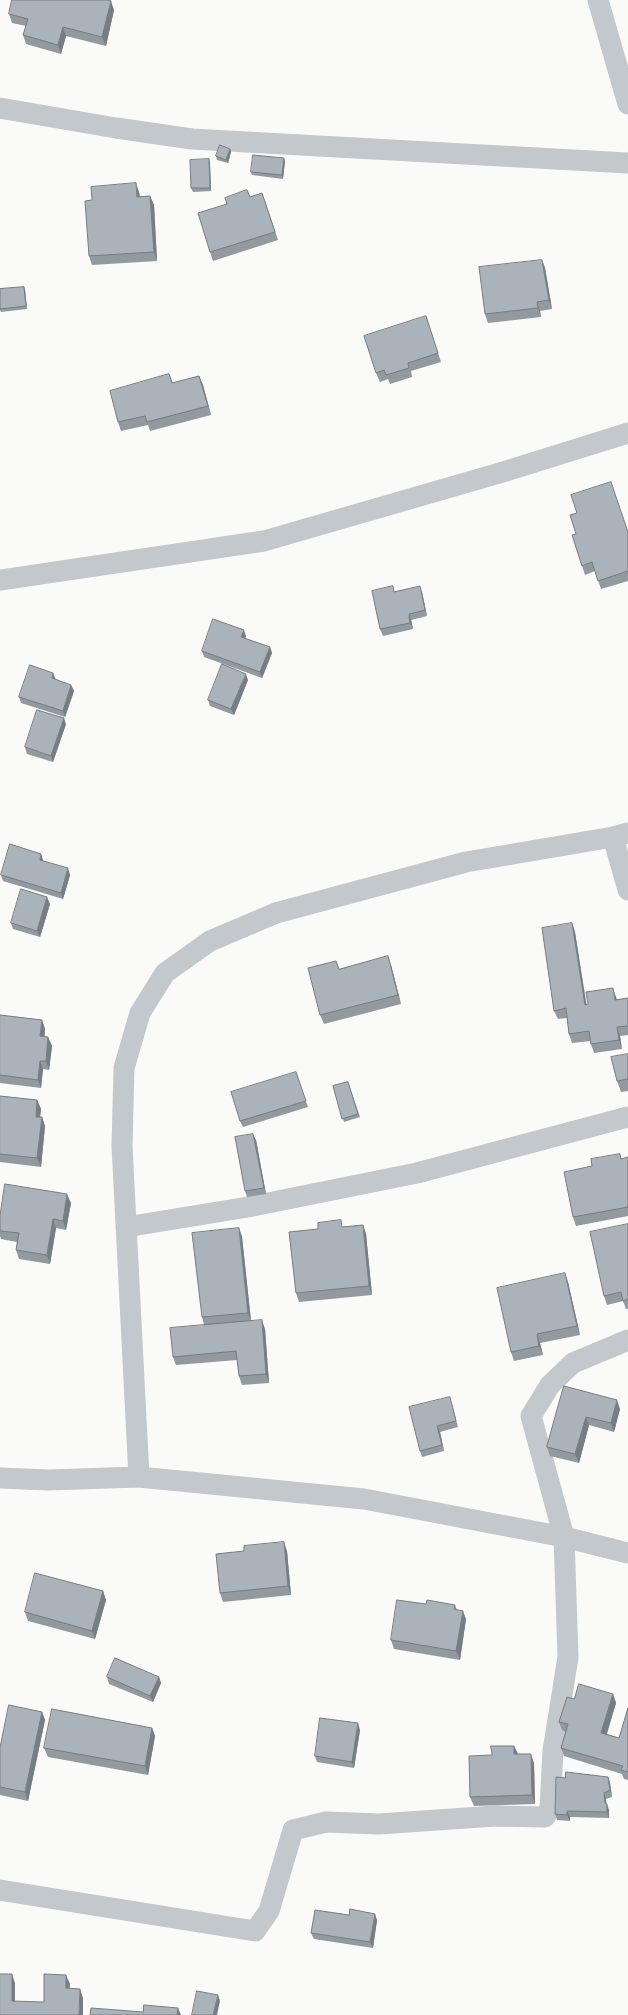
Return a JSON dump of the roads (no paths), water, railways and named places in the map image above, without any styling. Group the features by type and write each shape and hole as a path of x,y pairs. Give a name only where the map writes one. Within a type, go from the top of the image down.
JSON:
{"street":[{"path":"598,0 628,104"},
{"path":"0,108 116,128 192,138 628,163"},
{"path":"0,580 264,541 628,434"},
{"path":"139,1477 122,1146 124,1068 140,1013 165,973 210,941 276,913 466,862 620,835 628,890"},
{"path":"126,1227 248,1207 417,1173 628,1117"},
{"path":"0,1890 255,1931 269,1912 292,1830 326,1822 380,1824 495,1816 545,1817 550,1808 553,1751 568,1657 564,1537 532,1416 550,1385 573,1363 628,1340"},
{"path":"0,1478 48,1480 139,1477 364,1500 564,1537 628,1553"}]}
